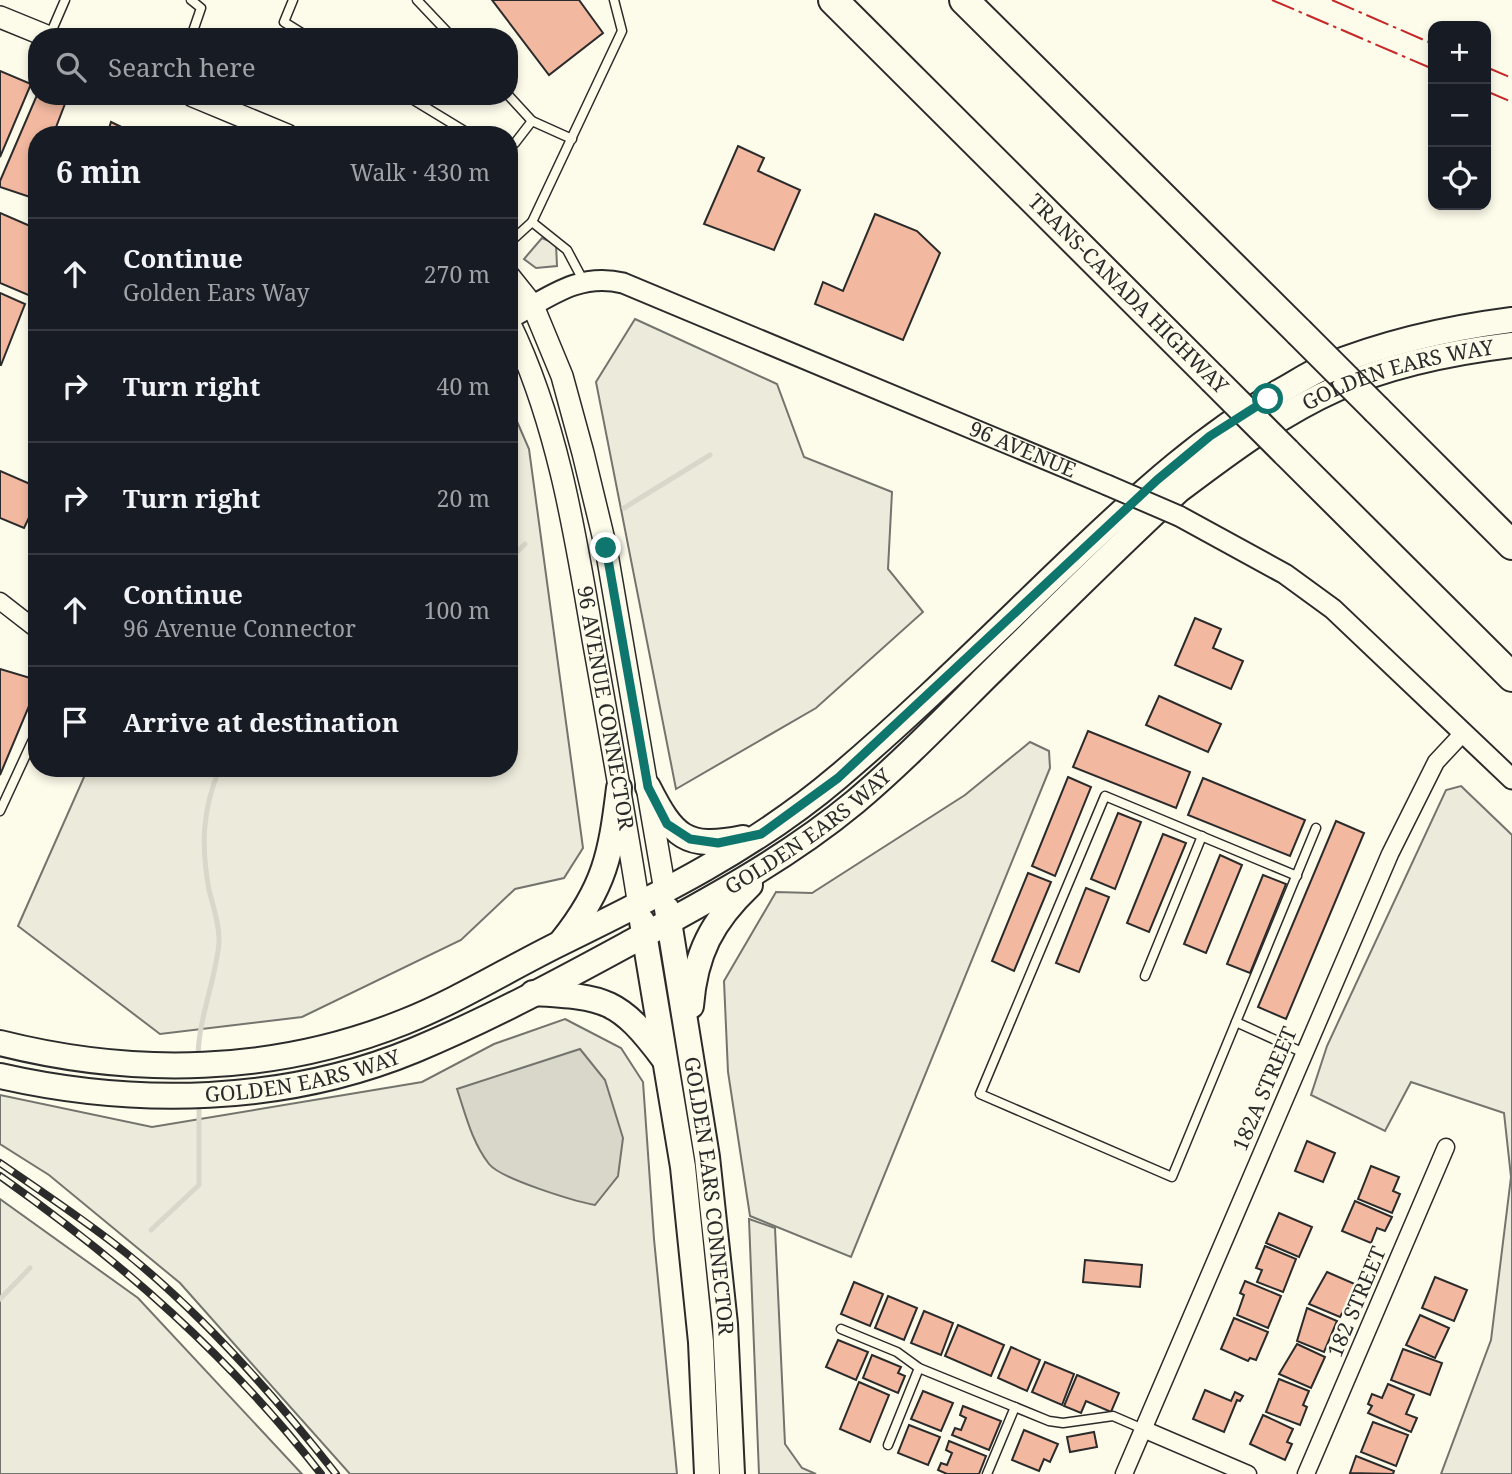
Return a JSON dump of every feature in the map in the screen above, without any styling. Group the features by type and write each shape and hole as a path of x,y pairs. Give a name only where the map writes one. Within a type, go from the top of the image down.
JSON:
{"highway":[{"name":"TRANS-CANADA HIGHWAY","path":"833,0 1512,677"},
{"path":"964,0 1512,545"}],"main road":[{"path":"0,16 28,28"},
{"path":"215,105 265,126"},
{"path":"518,287 533,306"},
{"name":"96 AVENUE CONNECTOR","path":"533,306 562,376 606,548 648,787 668,922"},
{"name":"GOLDEN EARS WAY","path":"0,1043 71,1058 129,1065 205,1066 277,1058 314,1050 405,1022 461,997 665,891 761,834 838,778 1147,488 1210,436 1323,368 1388,346 1476,325 1512,320"},
{"name":"96 AVENUE CONNECTOR","path":"518,342 536,385 578,552 644,935"},
{"name":"GOLDEN EARS WAY","path":"0,1076 103,1095 218,1095 319,1079 415,1050 668,922 776,860 855,802 898,764 1121,544 1179,490 1228,452 1336,388 1400,368 1478,349 1512,345"},
{"path":"648,787 667,824 690,839 718,843 761,834"},
{"path":"559,944 599,888 608,861 619,788"},
{"path":"688,1048 693,971 710,935 729,905 776,860"},
{"name":"GOLDEN EARS CONNECTOR","path":"668,922 707,1157 723,1310 732,1474"},
{"name":"GOLDEN EARS CONNECTOR","path":"644,935 683,1167 697,1302 707,1474"},
{"path":"532,993 577,996 606,1002 635,1021 666,1062"}],"street":[{"name":"96 AVENUE","path":"583,280 605,279 642,290 1179,516 1285,574 1333,609 1512,779"},
{"path":"518,315 583,280"},
{"path":"0,601 28,624"},
{"name":"182A STREET","path":"1124,1474 1401,832 1436,762 1464,732"},
{"name":"182 STREET","path":"1306,1474 1446,1147"},
{"path":"1143,1429 1248,1474"}],"lane":[{"path":"53,28 65,0"},
{"path":"191,0 201,8 194,28"},
{"path":"293,0 284,22 294,28"},
{"path":"417,0 443,28"},
{"path":"518,235 532,222 622,31 614,0"},
{"path":"422,105 456,126"},
{"path":"517,105 532,121 572,139"},
{"path":"518,140 532,121"},
{"path":"532,222 567,250 583,280"},
{"path":"0,811 28,750"},
{"path":"1297,876 1105,796 980,1094 1172,1177 1297,876 1316,828"},
{"path":"1144,976 1202,836"},
{"path":"1236,1022 1304,1053"},
{"path":"841,1329 897,1352 919,1368 1056,1423 1113,1416 1143,1429"},
{"path":"888,1445 919,1368"},
{"path":"987,1474 1015,1407"}],"shaded area":[{"path":"542,238 556,244 557,266 536,268 524,259"},
{"path":"635,319 777,384 804,457 892,492 888,569 923,612 816,708 676,789 596,382"},
{"path":"518,424 529,449 583,848 564,878 515,889 461,940 302,1017 160,1034 18,926 84,777 518,777"},
{"path":"1030,742 1049,751 1050,768 851,1257 750,1216 728,1072 724,981 776,892 812,893 965,795"},
{"path":"1461,786 1512,835 1512,1474 1441,1474 1491,1340 1511,1177 1504,1113 1411,1082 1385,1131 1311,1095 1327,1046 1446,790"},
{"path":"565,1019 621,1048 643,1082 654,1239 677,1474 350,1474 180,1283 49,1175 0,1144 0,1095 152,1127 422,1082 494,1044"},
{"path":"580,1049 605,1080 623,1138 618,1176 595,1205 522,1183 496,1170 483,1156 474,1138 457,1089"},
{"path":"0,1199 138,1298 302,1474 0,1474"},
{"path":"749,1219 775,1228 785,1444 802,1468 816,1474 759,1474"}],"building":[{"path":"492,0 579,0 603,33 549,75 518,34 518,28 513,28"},
{"path":"0,71 28,83 28,91 0,157"},
{"path":"33,105 65,105 56,126 28,126 28,196 0,187 0,181"},
{"path":"738,146 764,158 758,171 800,190 774,250 704,224"},
{"path":"0,213 28,225 28,295 0,283"},
{"path":"875,214 917,231 940,253 903,340 815,304 823,282 843,291"},
{"path":"0,293 25,304 1,365 0,365"},
{"path":"0,471 28,483 28,520 24,528 0,518"},
{"path":"1195,618 1221,629 1213,648 1243,661 1231,689 1175,665"},
{"path":"0,669 28,677 28,708 0,775"},
{"path":"1159,696 1221,724 1208,752 1146,725"},
{"path":"1088,731 1190,772 1176,808 1073,767"},
{"path":"1068,777 1091,787 1055,876 1032,866"},
{"path":"1203,778 1305,820 1290,856 1188,815"},
{"path":"1118,813 1141,822 1115,889 1091,879"},
{"path":"1336,821 1364,833 1286,1019 1258,1007"},
{"path":"1163,834 1186,843 1149,932 1127,923"},
{"path":"1220,855 1242,865 1206,953 1184,944"},
{"path":"1028,873 1051,882 1014,971 992,961"},
{"path":"1263,875 1286,884 1250,973 1227,964"},
{"path":"1086,888 1109,897 1079,972 1056,963"},
{"path":"1307,1141 1335,1153 1323,1182 1295,1171"},
{"path":"1371,1166 1399,1177 1393,1191 1400,1194 1392,1213 1358,1199"},
{"path":"1355,1201 1392,1217 1385,1231 1377,1228 1371,1243 1342,1231"},
{"path":"1279,1213 1312,1227 1299,1257 1266,1243"},
{"path":"1265,1246 1296,1259 1283,1292 1257,1282 1262,1270 1256,1268"},
{"path":"1085,1260 1142,1265 1140,1287 1083,1282"},
{"path":"1327,1272 1357,1285 1340,1317 1309,1304"},
{"path":"1435,1277 1467,1290 1454,1321 1422,1308"},
{"path":"1245,1281 1281,1296 1268,1328 1237,1315 1244,1295 1240,1293"},
{"path":"854,1282 883,1294 870,1326 841,1314"},
{"path":"888,1296 917,1308 904,1340 875,1328"},
{"path":"1307,1308 1337,1321 1324,1352 1297,1341"},
{"path":"924,1311 953,1323 941,1355 911,1343"},
{"path":"1420,1315 1449,1328 1435,1358 1406,1345"},
{"path":"1234,1318 1268,1332 1256,1360 1250,1358 1248,1361 1221,1349"},
{"path":"958,1325 1004,1345 991,1376 945,1356"},
{"path":"838,1340 868,1352 856,1380 826,1367"},
{"path":"1297,1344 1325,1357 1311,1388 1279,1374"},
{"path":"1011,1347 1040,1360 1027,1391 998,1378"},
{"path":"1403,1349 1442,1363 1430,1395 1391,1380"},
{"path":"872,1355 901,1367 898,1373 905,1376 898,1393 863,1378"},
{"path":"1045,1362 1074,1374 1062,1405 1032,1392"},
{"path":"1077,1375 1119,1393 1111,1412 1086,1401 1081,1413 1064,1406"},
{"path":"1279,1379 1309,1391 1303,1405 1307,1407 1300,1425 1266,1412"},
{"path":"859,1382 889,1395 870,1442 840,1429"},
{"path":"1388,1384 1414,1395 1406,1414 1417,1418 1411,1432 1368,1413 1372,1406 1368,1404 1372,1394 1382,1398"},
{"path":"1205,1390 1231,1401 1235,1392 1243,1396 1240,1401 1237,1400 1224,1432 1193,1419"},
{"path":"923,1391 953,1403 941,1431 911,1419"},
{"path":"963,1406 1001,1421 989,1450 952,1435 955,1428 961,1430 966,1418 960,1415"},
{"path":"1263,1415 1293,1429 1287,1442 1292,1444 1285,1460 1250,1444"},
{"path":"1373,1422 1408,1435 1396,1466 1361,1452"},
{"path":"909,1425 940,1437 928,1465 898,1453"},
{"path":"1024,1430 1058,1444 1050,1462 1044,1459 1039,1471 1012,1460"},
{"path":"1094,1432 1097,1447 1070,1452 1067,1437"},
{"path":"949,1441 986,1456 979,1474 947,1474 938,1470 941,1463 947,1465 952,1453 946,1450"},
{"path":"1356,1456 1394,1471 1393,1474 1350,1473"}],"waterway":[{"path":"624,508 710,455"},
{"path":"518,551 525,544"},
{"path":"198,1059 201,1030 219,943 206,874 204,843 206,813 216,777"},
{"path":"151,1230 199,1185 199,1101"},
{"path":"0,1299 30,1268"}],"railway":[{"path":"0,1163 111,1241 155,1277 263,1386 336,1474"},
{"path":"0,1176 89,1242 172,1313 249,1390 321,1474"}],"power":[{"path":"1272,0 1428,67"},
{"path":"1332,0 1428,42"},
{"path":"1491,69 1512,78"},
{"path":"1491,93 1512,102"}],"route":[{"path":"606,548 648,787 667,824 690,839 703,842 718,843 761,834 838,778 1157,480 1210,436 1268,399"}]}
